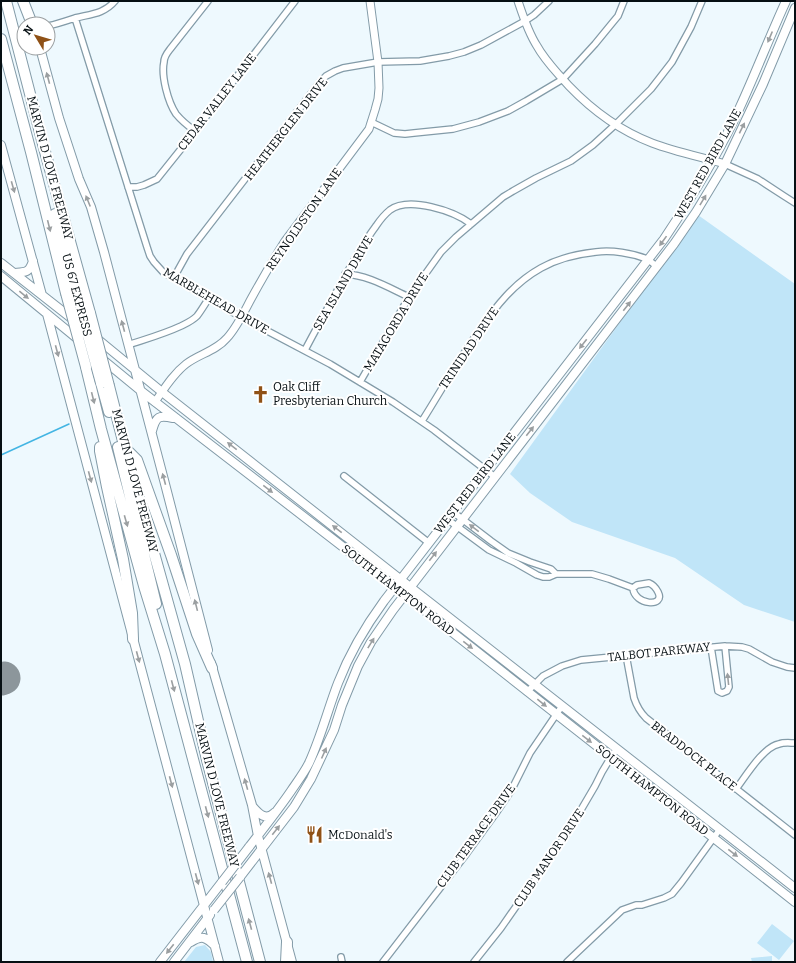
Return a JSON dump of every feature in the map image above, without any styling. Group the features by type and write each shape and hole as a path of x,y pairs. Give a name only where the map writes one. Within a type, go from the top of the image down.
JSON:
{"highway":[{"name":"MARVIN D LOVE FREEWAY","path":"6,1 121,446 185,664 207,760 260,962"},
{"path":"23,1 29,16"},
{"name":"US 67 EXPRESS","path":"1,8 42,169 86,311"},
{"name":"MARVIN D LOVE FREEWAY","path":"1,39 101,430 144,586 165,654 246,962"},
{"path":"101,430 100,451 123,559 132,613 133,639"},
{"path":"121,446 155,598 165,654"},
{"path":"121,446 137,460 197,634 212,668"},
{"path":"286,962 287,942"}],"main road":[{"path":"27,1 30,16"},
{"name":"WEST RED BIRD LANE","path":"160,962 278,810 297,782 313,753 338,683 353,649 367,624 485,469 648,260 682,212 698,187 740,108 786,1"},
{"name":"WEST RED BIRD LANE","path":"174,962 294,807 307,787 334,730 349,687 371,642 410,587 674,244 696,212 725,164 764,84 795,8"},
{"name":"MARVIN D LOVE FREEWAY","path":"42,56 59,118 79,179 91,207 104,252 134,369 152,431 212,668 252,805 258,836 292,962"},
{"path":"1,145 42,294 219,962"},
{"path":"14,273 27,271 33,261"},
{"name":"SOUTH HAMPTON ROAD","path":"1,263 42,294 162,392 400,580 795,888"},
{"name":"SOUTH HAMPTON ROAD","path":"1,276 141,391 395,587 795,902"},
{"path":"148,419 155,402"},
{"path":"152,431 154,422 160,417 164,416 178,419"},
{"path":"497,454 506,462"},
{"path":"256,480 262,470"},
{"path":"279,498 286,489"},
{"path":"338,683 349,687"},
{"path":"297,782 307,787"},
{"path":"664,799 671,791"},
{"path":"252,805 257,812 263,816 272,816 278,810"},
{"path":"187,945 197,938 204,938 215,946"}],"street":[{"path":"56,24 99,13 108,8 115,1"},
{"path":"195,131 176,114 171,104 164,77 164,62 166,55 171,48 208,1"},
{"name":"CEDAR VALLEY LANE","path":"128,187 137,187 157,179 295,1"},
{"name":"REYNOLDSTON LANE","path":"155,402 172,378 185,365 216,348 226,340 285,241 369,129 378,99 379,88 378,62 370,1"},
{"path":"518,1 527,27 536,45 547,60 569,86 605,117 628,132 652,142 687,154 725,164 758,179 795,202"},
{"name":"HEATHERGLEN DRIVE","path":"175,279 177,272 187,254 326,76 339,69 356,65 378,62 420,61 464,52 481,45 534,16 549,1"},
{"path":"372,122 394,133 414,134 453,129 479,122 508,111 563,79 618,16 624,1"},
{"name":"MATAGORDA DRIVE","path":"360,382 409,297 441,252 487,210 513,190 571,161 616,124 646,94 672,62 691,27 702,1"},
{"name":"MARBLEHEAD DRIVE","path":"75,18 150,256 158,267 175,279 241,317 305,350 360,382 422,421 495,477"},
{"name":"SEA ISLAND DRIVE","path":"305,350 361,247 387,212 396,207 420,205 446,211 471,224"},
{"name":"TRINIDAD DRIVE","path":"422,421 469,345 490,316 513,288 530,275 551,263 566,258 587,253 600,252 634,255 648,260 657,266"},
{"path":"345,274 368,279 409,297"},
{"path":"128,345 169,332 190,322 196,317 208,298"},
{"path":"344,476 429,543"},
{"path":"453,512 529,571 543,577 549,577 556,574 592,574 633,588 637,597 646,603 652,603 659,599 658,591 652,584 637,585 633,588"},
{"path":"447,520 486,547 510,557 551,569 556,574"},
{"path":"486,547 491,541"},
{"path":"529,571 530,562"},
{"path":"711,647 718,691 722,693 727,691 729,687 725,646"},
{"name":"TALBOT PARKWAY","path":"527,692 544,676 572,662 711,647 742,647 749,649 772,662 795,668"},
{"name":"BRADDOCK PLACE","path":"626,655 634,698 642,714 795,835"},
{"name":"CLUB TERRACE DRIVE","path":"384,962 496,813 511,791 530,753 562,706"},
{"path":"736,789 760,757 772,746 795,742"},
{"name":"CLUB MANOR DRIVE","path":"474,962 501,928 568,832 602,772 617,749"},
{"path":"567,962 622,910 664,898 672,894 720,829"}],"shaded area":[{"path":"698,215 795,284 795,622 744,605 675,558 572,522 530,493 510,474"},
{"path":"772,924 794,941 779,960 757,943"},
{"path":"205,945 211,952 213,962 184,962 196,947"},
{"path":"772,956 772,962 752,962 751,958"}],"waterway":[{"path":"1,455 69,424"}],"place":[{"name":"Oak Cliff Presbyterian Church","path":"260,394"},
{"name":"McDonald's","path":"315,835"}]}
